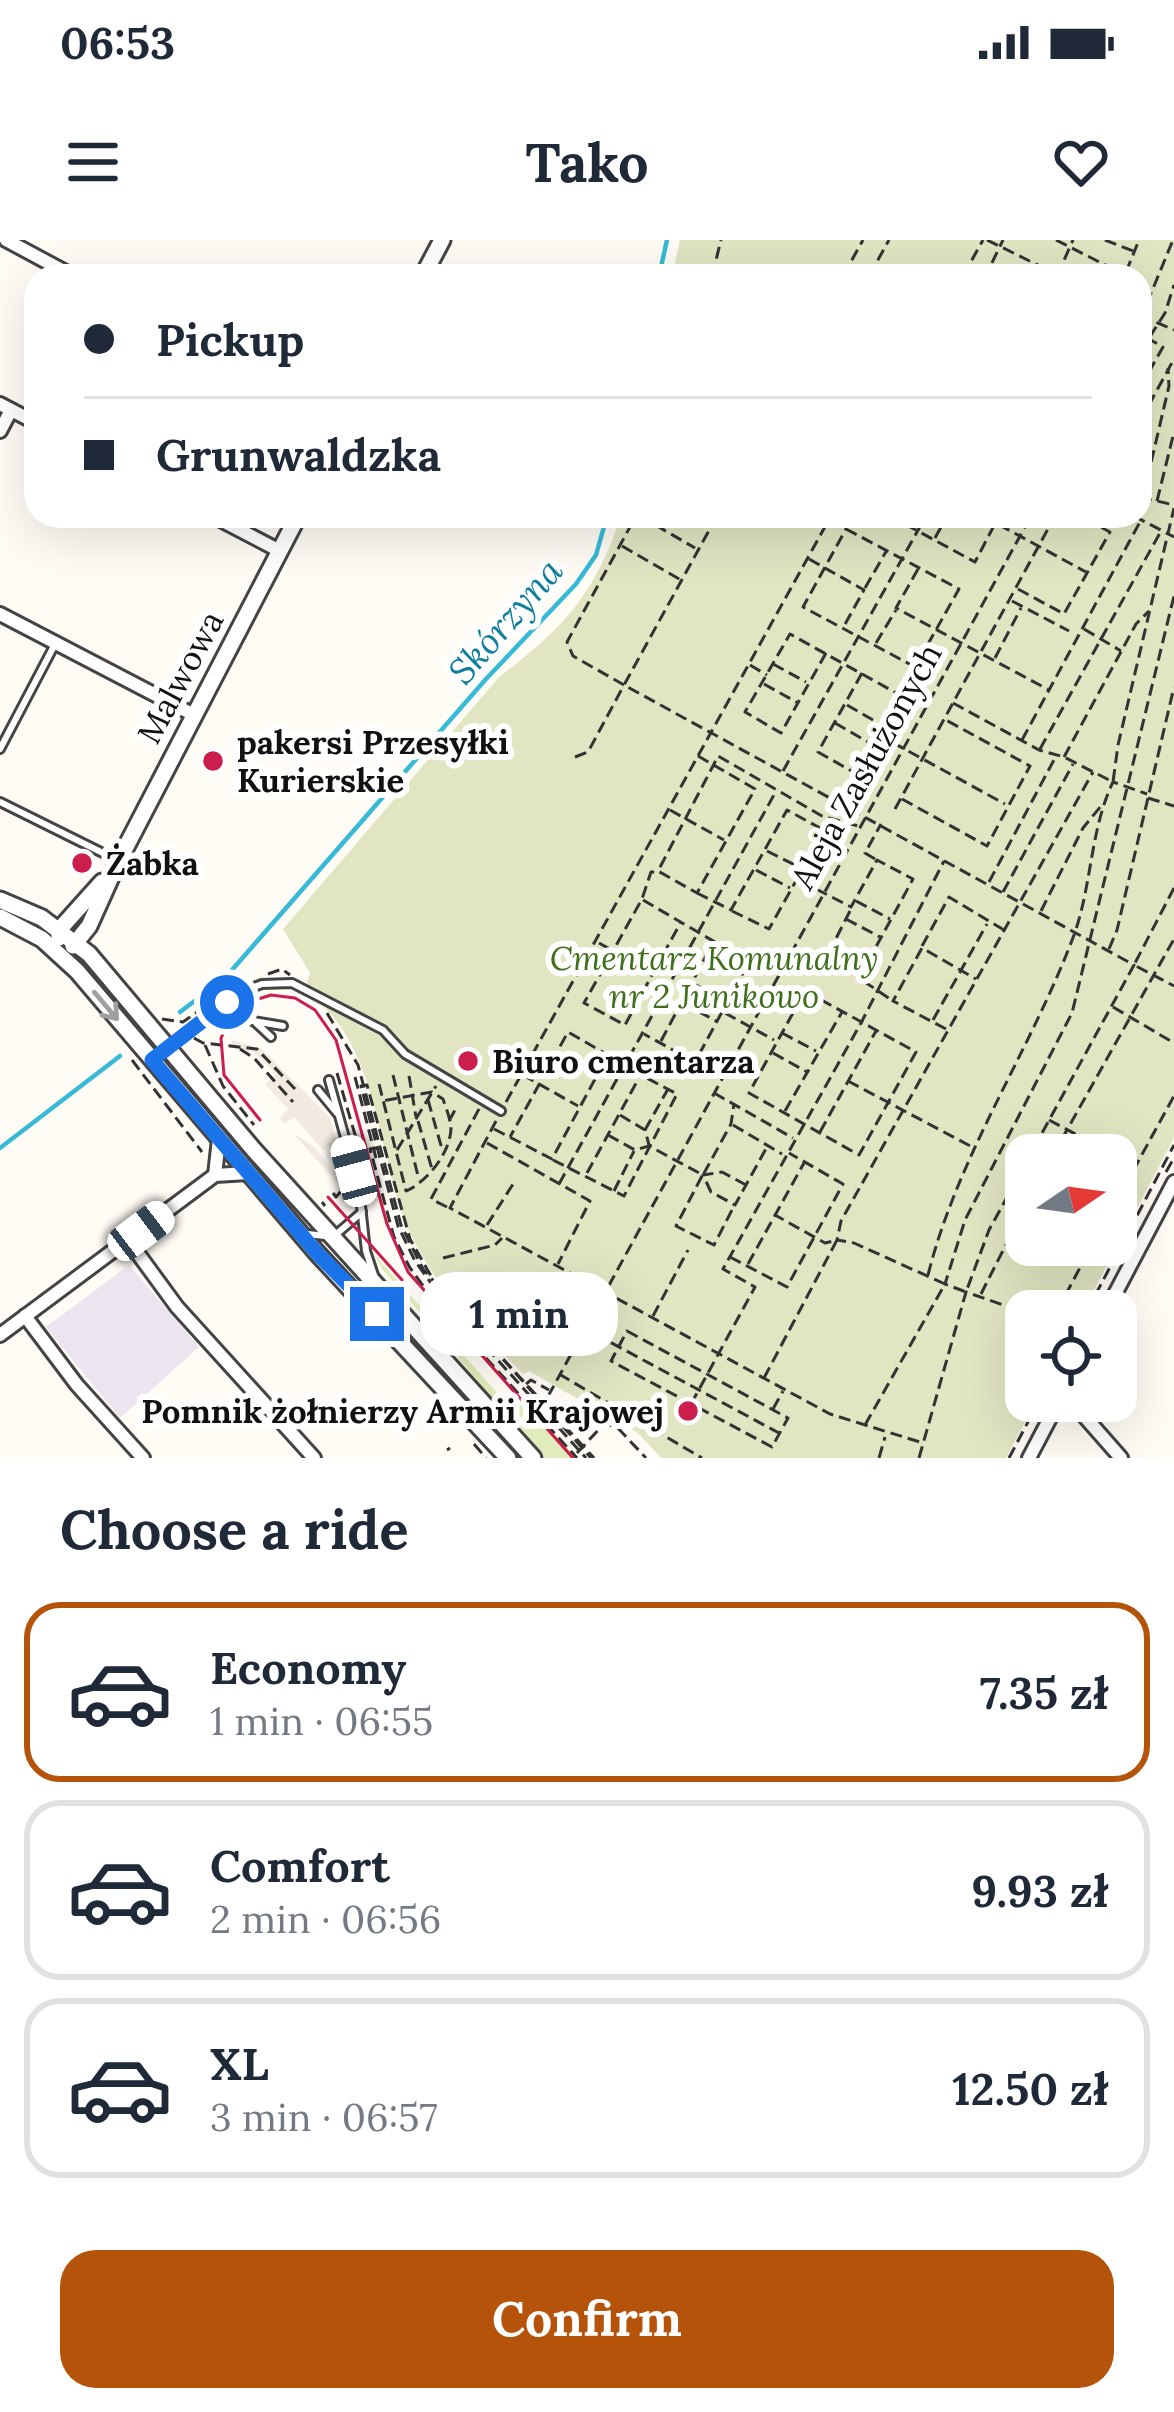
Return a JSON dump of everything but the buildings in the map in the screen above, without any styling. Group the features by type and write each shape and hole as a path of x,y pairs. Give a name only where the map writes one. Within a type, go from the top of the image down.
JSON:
{"street":[{"path":"6,240 51,264"},
{"path":"0,431 5,407"},
{"path":"236,528 280,551"},
{"name":"Malwowa","path":"78,944 292,528"},
{"path":"0,614 194,716"},
{"name":"Malwowa","path":"59,930 117,863"},
{"path":"0,900 78,944 533,1458"},
{"path":"0,917 59,952 317,1253 508,1458"},
{"path":"59,930 59,952"},
{"path":"59,952 78,944"},
{"path":"0,1335 128,1240 213,1169 219,1139"},
{"path":"213,1169 248,1173"},
{"path":"1117,1290 1174,1182"},
{"path":"128,1240 154,1280 314,1458"},
{"path":"25,1316 77,1385 143,1458"},
{"path":"1029,1458 1048,1422"},
{"path":"1089,1422 1121,1458"}],"lane":[{"path":"0,749 55,643"},
{"path":"0,802 117,863"},
{"path":"152,1060 243,991 262,984 292,983 383,1030 405,1054 501,1111"},
{"path":"212,1014 284,1026"},
{"path":"253,1021 271,1036"},
{"path":"329,1080 362,1212 368,1260 381,1291"},
{"path":"318,1090 339,1116"},
{"path":"299,1229 333,1237 362,1212"}],"path":[{"path":"985,240 1001,243 1037,264"},
{"path":"1056,240 1103,264"},
{"path":"1063,264 1073,240"},
{"path":"1105,240 1135,252"},
{"path":"1129,264 1139,240"},
{"path":"1152,291 1173,240"},
{"path":"1152,330 1165,313 1174,285"},
{"path":"1152,320 1174,330"},
{"path":"1152,340 1163,347 1152,367"},
{"path":"1152,398 1174,359"},
{"path":"1152,456 1169,386 1168,368"},
{"path":"1157,500 1174,432"},
{"path":"1040,913 1083,828 1113,782 1118,745 1171,536 1174,506 1152,499"},
{"path":"1152,526 1171,536"},
{"path":"631,528 567,642 573,656 1174,986"},
{"path":"659,528 698,550"},
{"path":"575,757 588,752 710,528"},
{"path":"450,1208 824,528"},
{"path":"915,528 975,562 992,528"},
{"path":"934,539 940,528"},
{"path":"1004,528 1086,572"},
{"name":"Aleja Zasłużonych","path":"538,1404 550,1391 1025,528"},
{"path":"895,809 1048,528"},
{"path":"1017,588 1064,614 1110,532 1102,528"},
{"path":"1022,740 1137,528"},
{"path":"846,529 887,550 958,589 915,667 803,607 846,529"},
{"path":"783,771 918,530"},
{"path":"1039,750 1161,531"},
{"path":"620,545 682,580"},
{"path":"843,628 887,550"},
{"path":"808,558 864,590"},
{"path":"875,646 919,567"},
{"path":"864,1426 945,1284 965,1220 1072,1013 1174,596"},
{"path":"1010,600 1069,631"},
{"path":"994,659 1022,607"},
{"path":"896,608 1050,690"},
{"path":"1064,757 1121,651 1150,610"},
{"path":"1082,628 1121,651"},
{"path":"826,653 781,733 745,712 790,634 826,653 898,694 855,773 818,752 862,674"},
{"path":"749,664 767,675"},
{"path":"773,664 808,683"},
{"path":"763,683 799,703"},
{"path":"1109,951 1174,687"},
{"path":"953,703 1039,750 1174,806"},
{"path":"845,704 880,724"},
{"path":"901,798 987,845 1030,766 944,719"},
{"path":"835,723 870,743"},
{"path":"875,734 1008,806"},
{"path":"697,893 755,788 698,756"},
{"path":"658,871 718,756 822,816 860,827"},
{"path":"988,884 1056,757"},
{"path":"1003,892 1074,762"},
{"path":"763,1379 838,1240 841,1221 1093,772"},
{"path":"559,1184 776,791"},
{"path":"927,1277 976,1149 1075,932 1102,804"},
{"path":"669,809 726,841"},
{"path":"682,920 625,1025 584,1004 642,899 651,872 658,871 715,903 770,929 822,829 787,809 731,910"},
{"path":"859,978 913,879 865,853 881,824"},
{"path":"765,850 802,869"},
{"path":"877,860 824,960 947,1030"},
{"path":"691,1404 755,1287 723,1269 861,1023 944,860"},
{"path":"755,869 791,888"},
{"path":"797,879 851,908"},
{"path":"1041,1134 1174,889"},
{"path":"893,1000 949,897 1004,930"},
{"path":"642,899 749,962 695,1062 644,1034"},
{"path":"855,900 891,920"},
{"path":"845,919 882,938"},
{"path":"932,1022 989,920"},
{"path":"1065,1134 1174,939"},
{"path":"596,941 653,973"},
{"path":"660,1042 713,942"},
{"path":"922,948 976,979"},
{"path":"692,983 728,1003"},
{"path":"916,1052 859,1155 749,1093 805,992 931,1060"},
{"path":"681,1002 718,1022"},
{"path":"321,1006 364,1086 394,1238 422,1287 590,1458"},
{"path":"1111,1006 1174,1043"},
{"path":"723,1012 777,1042"},
{"path":"784,1113 842,1012"},
{"path":"819,1133 876,1030"},
{"path":"510,1137 568,1032 608,1055 552,1159"},
{"path":"782,1033 818,1052"},
{"path":"192,1036 205,1043 257,1049 295,1089"},
{"path":"205,1043 223,1086 254,1125"},
{"path":"238,1048 254,1058 293,1102"},
{"path":"771,1052 807,1072"},
{"path":"130,1057 213,1169"},
{"path":"493,1128 624,1196 677,1094 626,1067"},
{"path":"338,1073 363,1162 378,1158"},
{"path":"393,1075 420,1182"},
{"path":"522,1075 579,1106"},
{"path":"586,1177 641,1075"},
{"path":"341,1080 358,1076"},
{"path":"358,1076 375,1148"},
{"path":"409,1076 432,1171"},
{"path":"396,1151 442,1076"},
{"path":"848,1081 976,1149"},
{"path":"379,1084 382,1101 406,1191 427,1180 451,1130 449,1121 443,1099 432,1093 382,1101"},
{"path":"364,1086 375,1148"},
{"path":"364,1086 413,1246 523,1388"},
{"path":"645,1130 668,1089"},
{"path":"714,1093 794,1138"},
{"path":"1137,1162 1174,1096"},
{"path":"428,1100 442,1150"},
{"path":"484,1100 431,1199 830,1414 923,1443"},
{"path":"734,1104 731,1124 676,1226 714,1245 768,1145"},
{"path":"449,1121 457,1108"},
{"path":"619,1115 645,1130 650,1146"},
{"path":"1049,1120 1075,1134"},
{"path":"729,1257 787,1287 843,1184 731,1124"},
{"path":"608,1136 635,1150 650,1146 703,1174 722,1172 746,1184"},
{"path":"485,1142 590,1201 557,1266"},
{"path":"1098,1290 1174,1145"},
{"path":"375,1148 370,1150 378,1158 398,1226 415,1261 579,1451"},
{"path":"614,1191 635,1150"},
{"path":"747,1266 805,1162"},
{"path":"703,1174 711,1192 735,1205"},
{"path":"333,1193 336,1196 347,1186 347,1179"},
{"path":"486,1228 515,1180"},
{"path":"919,1458 966,1292 1005,1201"},
{"path":"775,1214 825,1243 854,1243 1005,1306"},
{"path":"443,1258 496,1245 503,1237"},
{"path":"980,1297 1005,1247"},
{"path":"652,1317 688,1250"},
{"path":"500,1283 779,1433"},
{"path":"627,1331 788,1418 772,1448 610,1361 618,1346 627,1331"},
{"path":"559,1374 702,1458"},
{"path":"523,1388 530,1381 550,1391"},
{"path":"773,1410 783,1390"},
{"path":"1009,1458 1028,1422"},
{"path":"579,1451 602,1426 615,1425 646,1458"},
{"path":"879,1458 886,1433"}],"shaded area":[{"path":"232,1040 262,1049 330,1118 353,1193 346,1193 293,1133 314,1147 335,1172 341,1168 334,1145 323,1150 294,1117 285,1124 280,1118 288,1109 265,1084 276,1074 254,1052 231,1048"},
{"path":"129,1265 199,1347 120,1418 46,1327"}],"green space":[{"name":"Cmentarz Komunalny nr 2 Junikowo","path":"680,240 1174,240 1174,1138 1137,1208 1137,1134 1005,1134 1005,1266 1107,1266 1094,1290 1005,1290 1005,1422 1025,1422 1006,1458 661,1458 638,1433 529,1371 523,1374 449,1294 413,1239 363,1070 329,1012 304,992 310,973 283,929 499,677 575,607 617,528 1152,528 1152,264 675,264"},
{"path":"374,1254 513,1411 524,1402 577,1458 544,1458"}],"waterway":[{"name":"Skórzyna","path":"662,264 667,240"},
{"name":"Skórzyna","path":"180,1012 225,978 486,679 576,584 596,555 604,528"},
{"name":"Skórzyna","path":"0,1148 120,1056"}],"tram line":[{"path":"260,1120 224,1075 221,1038 231,1017 249,1002 271,995 295,998 315,1010 336,1040 387,1224 408,1272 573,1458"},
{"path":"328,1197 402,1280"}],"place":[{"name":"pakersi Przesyłki Kurierskie","path":"213,761"},
{"name":"Żabka","path":"82,863"},
{"name":"Biuro cmentarza","path":"468,1061"},
{"name":"Pomnik żołnierzy Armii Krajowej","path":"688,1411"}],"route":[{"path":"227,1002 152,1060 317,1253 377,1314"}]}
